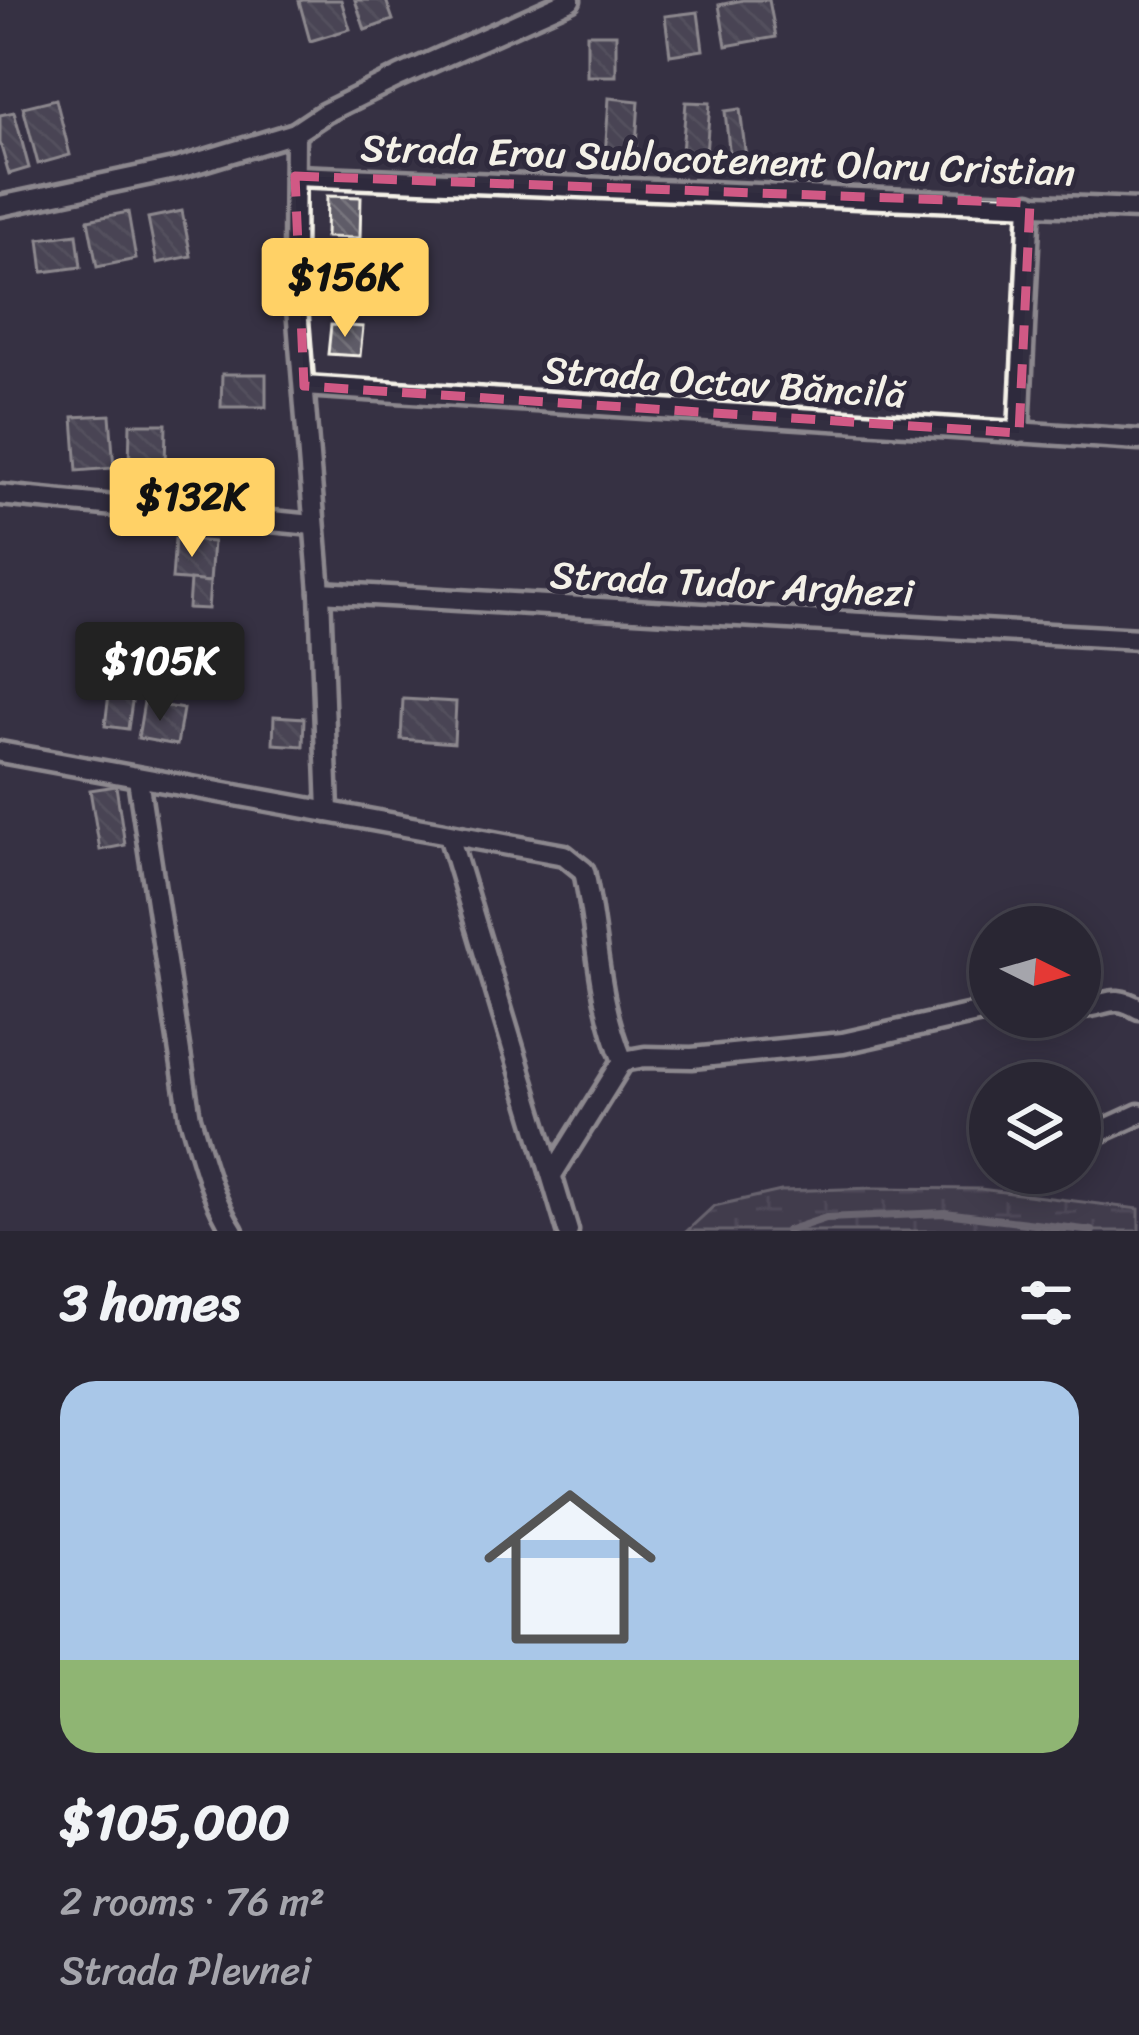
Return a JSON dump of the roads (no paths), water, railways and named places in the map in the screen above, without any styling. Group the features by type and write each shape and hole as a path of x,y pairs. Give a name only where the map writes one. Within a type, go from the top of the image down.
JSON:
{"street":[{"path":"0,206 179,168 296,133 325,113 400,76 570,0"},
{"path":"296,133 294,271 320,592 328,812"},
{"name":"Strada Erou Sublocotenent Olaru Cristian","path":"295,176 1139,209"},
{"path":"1019,433 1030,203"},
{"name":"Strada Octav Băncilă","path":"304,386 1139,440"},
{"path":"0,495 313,525"},
{"name":"Strada Tudor Arghezi","path":"320,592 1139,639"},
{"path":"0,752 564,855 584,871 601,990 623,1061"},
{"path":"138,779 190,1118 206,1172 233,1231"},
{"path":"449,835 568,1231"},
{"path":"1101,1001 1136,1007"},
{"path":"552,1175 623,1061 843,1043 969,1015"},
{"path":"1101,1131 1139,1114"}],"waterway":[{"path":"787,1231 826,1218 945,1213 1092,1231"}]}
